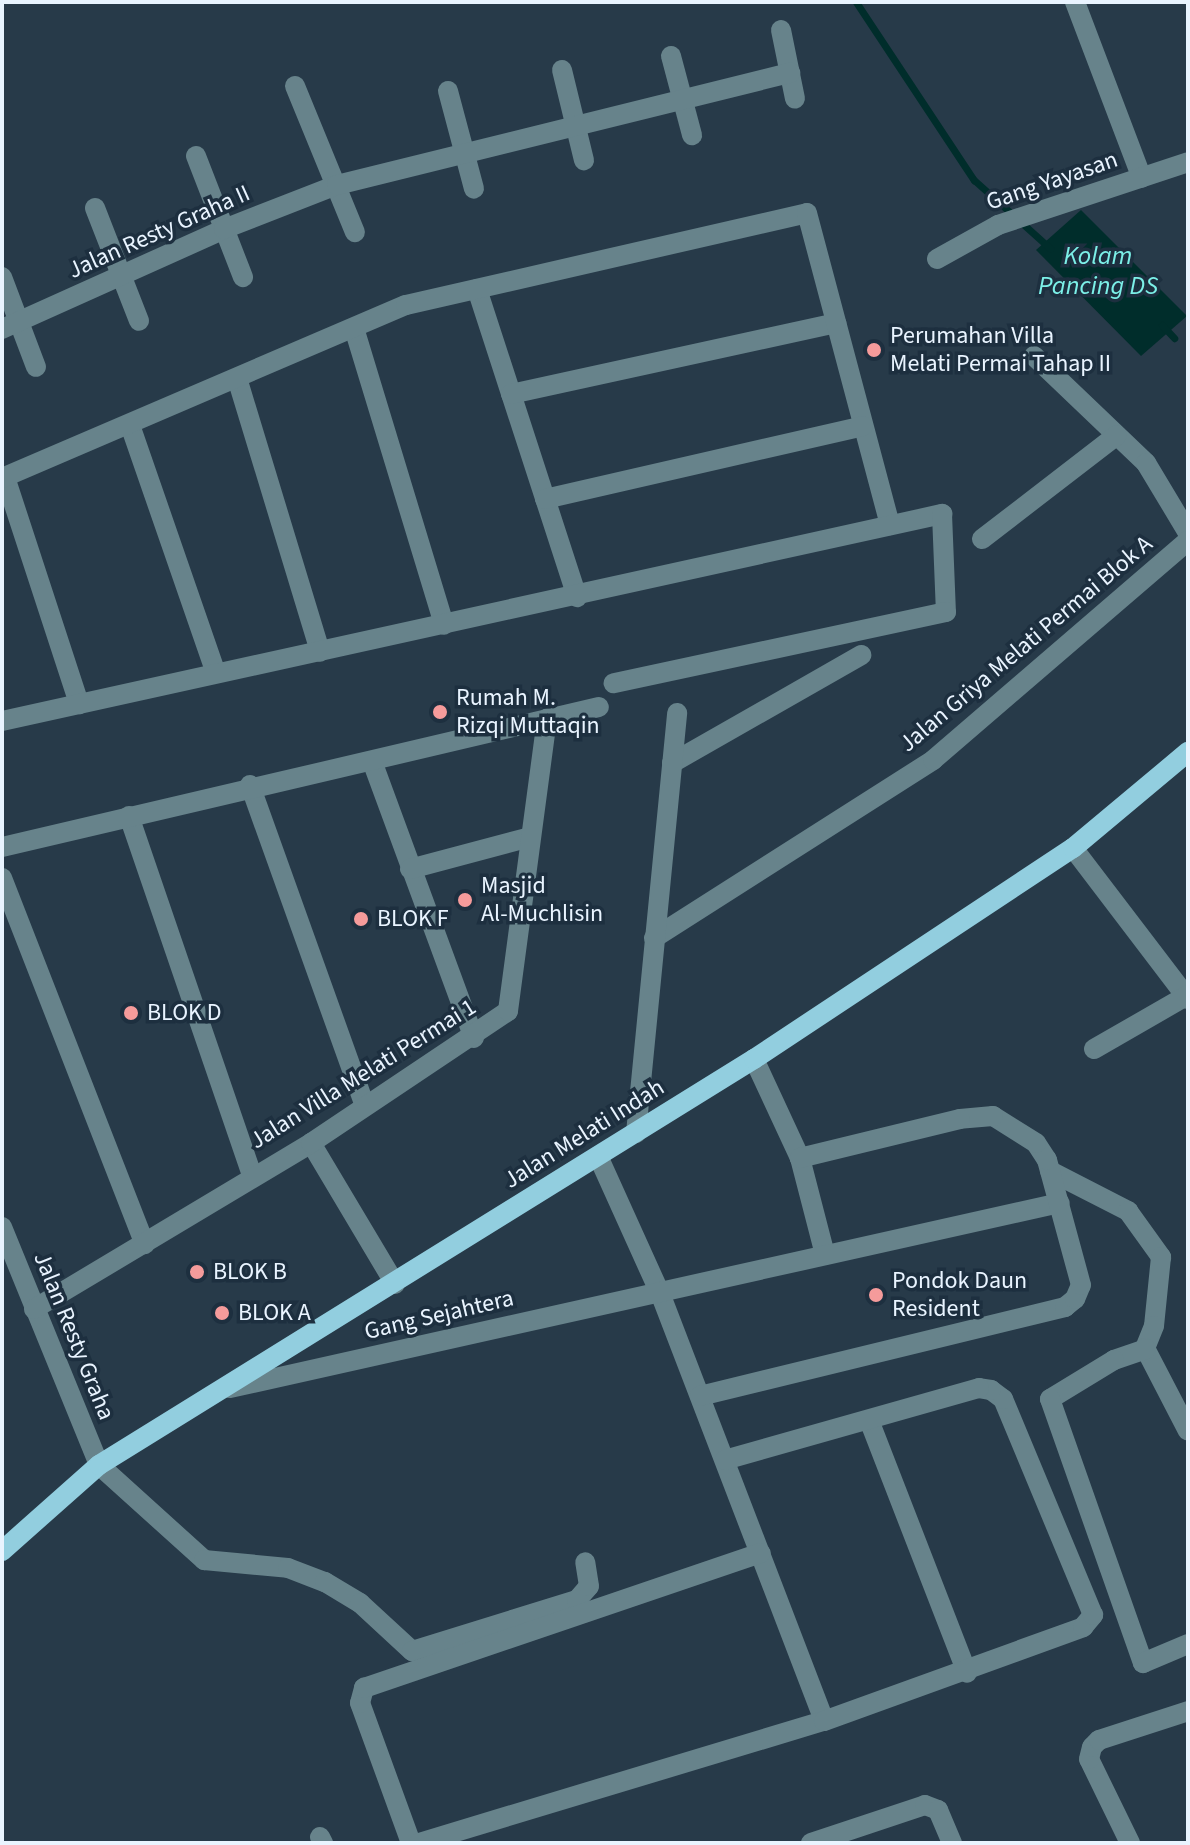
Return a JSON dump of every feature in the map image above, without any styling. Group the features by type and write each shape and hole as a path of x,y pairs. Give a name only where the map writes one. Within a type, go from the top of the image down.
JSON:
{"main road":[{"name":"Jalan Melati Indah","path":"2,1551 99,1465 230,1388 754,1059 1073,848 1188,752"}],"street":[{"path":"1075,2 1142,178"},
{"path":"781,30 795,99"},
{"path":"671,56 692,135"},
{"path":"562,70 584,160"},
{"name":"Jalan Resty Graha II","path":"11,325 224,229 337,185 465,157 790,73"},
{"path":"295,86 355,232"},
{"path":"448,91 474,189"},
{"path":"196,156 243,277"},
{"name":"Gang Yayasan","path":"937,259 998,225 1188,162"},
{"path":"95,208 139,321"},
{"path":"79,704 4,477 406,305 806,213 890,525"},
{"path":"2,277 11,325 36,367"},
{"path":"477,289 577,597"},
{"path":"511,394 836,323"},
{"path":"354,328 444,625"},
{"path":"1034,356 1146,463 1188,533"},
{"path":"237,378 320,652"},
{"path":"130,425 215,671"},
{"path":"545,499 863,426"},
{"path":"982,539 1117,435"},
{"path":"2,721 215,671 320,652 577,597 942,514 946,612 614,683"},
{"name":"Jalan Griya Melati Permai Blok A","path":"654,938 933,760 1188,541"},
{"path":"672,763 861,655"},
{"path":"2,847 250,785 372,761 599,707"},
{"path":"636,1133 677,713"},
{"name":"Jalan Villa Melati Permai 1","path":"34,1309 145,1244 252,1175 311,1143 364,1104 474,1038 508,1011 547,719"},
{"path":"372,761 474,1038"},
{"path":"250,785 364,1104"},
{"path":"129,816 252,1175"},
{"path":"410,869 530,837"},
{"path":"1073,848 1187,997 1094,1049"},
{"path":"2,878 145,1244"},
{"path":"754,1059 800,1158 825,1255"},
{"path":"700,1396 1065,1307 1081,1285 1050,1171 1036,1143 993,1116 960,1119 800,1158"},
{"path":"311,1143 395,1284"},
{"path":"598,1156 660,1293 824,1721"},
{"path":"1050,1171 1128,1211 1161,1257 1146,1349 1188,1431"},
{"name":"Gang Sejahtera","path":"230,1388 1060,1203"},
{"name":"Jalan Resty Graha","path":"2,1227 99,1465"},
{"path":"1146,1349 1114,1360 1050,1399 1143,1663 1188,1644"},
{"path":"419,1843 824,1721 967,1673 1083,1627 1093,1615 1091,1601 1003,1399 979,1388 725,1460"},
{"path":"869,1420 967,1673"},
{"path":"99,1465 204,1560 288,1568 325,1582 360,1603 412,1651 577,1600 589,1586 585,1562"},
{"path":"411,1843 360,1703 364,1688 761,1553"},
{"path":"1130,1843 1089,1759 1092,1747 1099,1740 1188,1711"},
{"path":"811,1843 925,1805 938,1810 952,1843"}],"water":[{"name":"Kolam Pancing DS","path":"1081,210 1187,316 1141,356 1036,250"}],"waterway":[{"path":"856,2 974,180 1051,249"},
{"path":"1162,325 1174,338"}],"place":[{"name":"Perumahan Villa Melati Permai Tahap II","path":"874,350"},
{"name":"Rumah M. Rizqi Muttaqin","path":"440,712"},
{"name":"Masjid Al-Muchlisin","path":"465,900"},
{"name":"BLOK F","path":"361,919"},
{"name":"BLOK D","path":"131,1013"},
{"name":"BLOK B","path":"197,1272"},
{"name":"Pondok Daun Resident","path":"876,1295"},
{"name":"BLOK A","path":"222,1313"}]}
